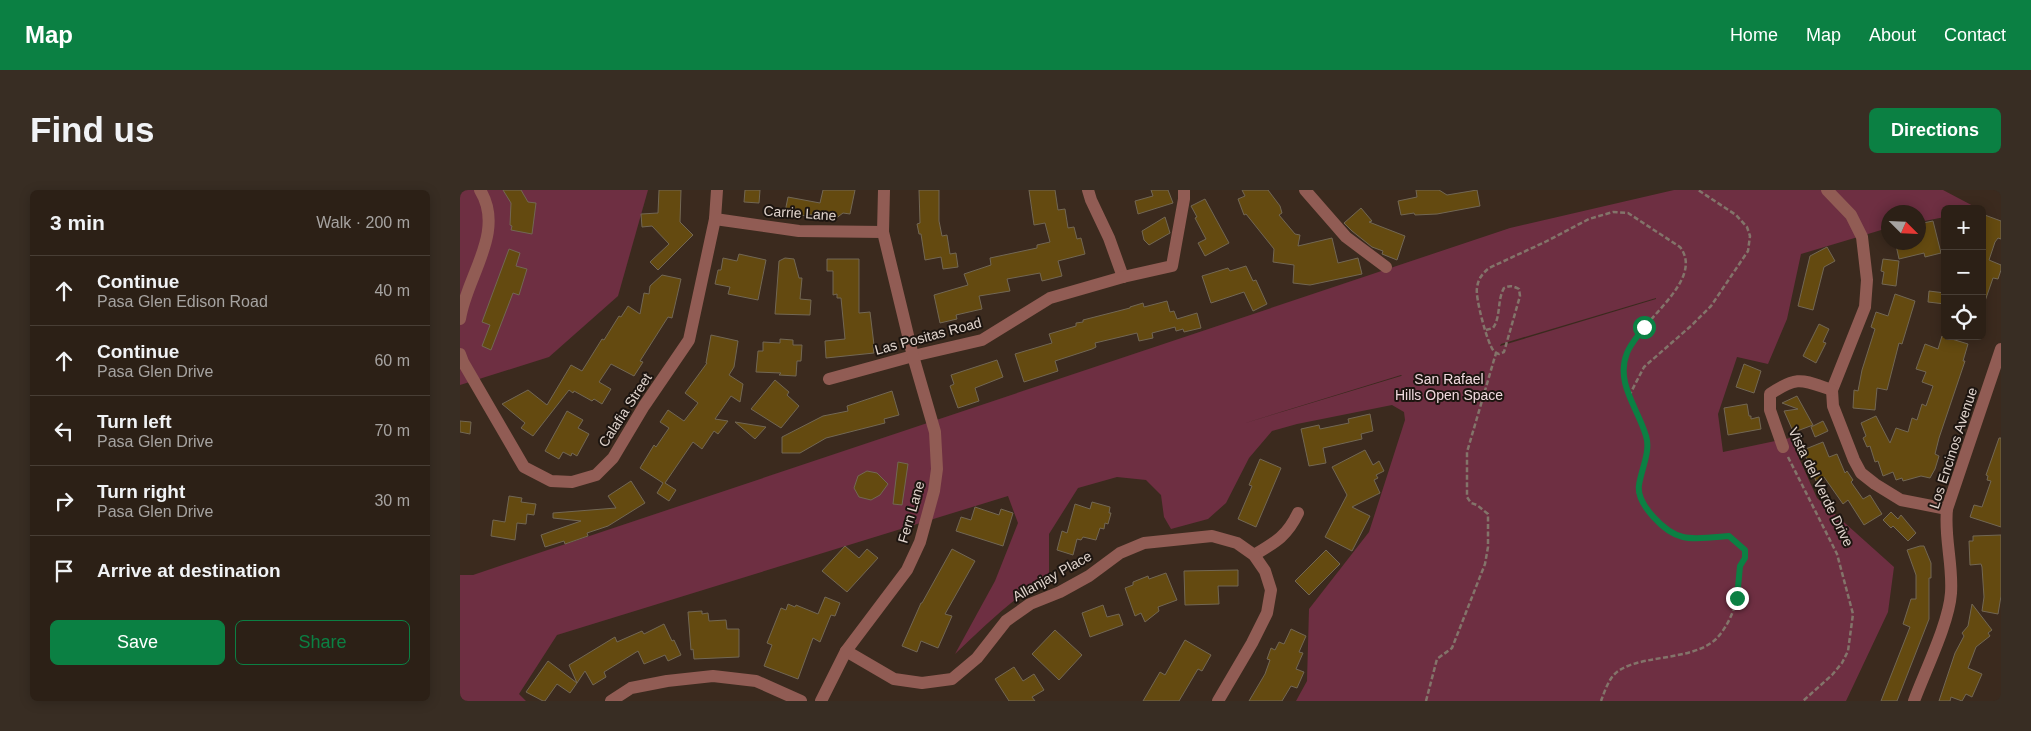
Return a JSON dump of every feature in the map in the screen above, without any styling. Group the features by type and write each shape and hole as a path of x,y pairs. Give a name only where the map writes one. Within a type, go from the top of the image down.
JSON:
{"street":[{"path":"460,319 482,253 490,222 484,197 480,190"},
{"name":"Calafia Street","path":"460,354 524,467 551,481 572,482 596,475 613,458 644,406 690,340 715,219 717,190"},
{"name":"Fern Lane","path":"821,701 846,651 907,570 920,542 934,491 937,469 935,432 913,356 883,232 884,190"},
{"path":"1088,190 1109,238 1123,277"},
{"name":"Las Positas Road","path":"829,379 913,356 982,340 1050,298 1123,277 1172,266 1183,208 1184,190"},
{"path":"1827,190 1851,215 1862,237 1867,280 1865,307 1832,390 1833,406 1854,460 1861,472 1875,484 1901,500 1947,509"},
{"path":"1308,194 1346,237 1386,267"},
{"name":"Carrie Lane","path":"715,219 799,231 883,232"},
{"name":"Los Encinos Avenue","path":"1914,701 1948,613 1951,594 1951,569 1945,524 1947,509 2001,349"},
{"name":"Vista del Verde Drive","path":"1783,447 1770,410 1770,394 1784,384 1800,380 1832,390"},
{"path":"1254,555 1281,539 1290,529 1298,513"},
{"name":"Allanjay Place","path":"846,651 894,679 922,683 952,678 976,658 1006,621 1030,604 1060,592 1089,576 1120,553 1144,543 1212,536 1237,543 1254,555 1265,571 1271,590 1267,612 1252,643 1218,701"},
{"path":"611,701 630,688 667,681 713,676 756,681 801,701"}],"path":[{"path":"1628,396 1644,367 1711,306 1748,251 1750,236 1746,227 1736,215 1698,190"},
{"path":"1496,353 1493,350 1486,330 1476,293 1479,278 1483,273 1589,219 1613,212 1628,213 1680,246 1685,253 1687,266 1678,287 1644,327 1626,354 1625,387 1647,437 1648,446 1639,486 1640,499 1652,516 1670,532 1683,538 1729,536 1745,550 1745,558 1740,566 1737,598 1730,619 1716,640 1692,652 1636,664 1621,670 1613,676 1601,701"},
{"path":"1486,330 1493,328 1496,324 1499,303 1504,288 1508,286 1519,289 1520,296 1504,352 1496,353"},
{"path":"1426,701 1437,659 1452,648 1485,564 1488,547 1488,514 1477,505 1471,504 1467,497 1467,452 1496,353"},
{"name":"Vista del Verde Drive","path":"1783,447 1807,498 1837,554 1853,614 1848,651 1842,663 1832,675 1803,701"}],"green space":[{"path":"460,190 648,190 618,296 549,357 460,385"},
{"name":"San Rafael Hills Open Space","path":"1674,190 1943,190 1971,205 1941,205 1941,218 1926,221 1926,205 1881,205 1881,230 1801,254 1787,319 1768,364 1737,357 1718,414 1723,452 1790,438 1817,498 1894,567 1888,612 1846,701 1296,701 1307,681 1309,609 1369,532 1405,420 1404,412 1392,405 1297,424 1272,431 1249,458 1226,503 1208,519 1171,529 1164,517 1161,495 1146,480 1117,477 1078,488 1049,534 1049,574 1000,612 955,654 995,581 1018,523 1008,496 557,635 519,694 526,701 460,701 460,575 473,575 1510,228","holes":["1656,299 1500,346 1501,344","1402,375 1401,376 1242,424"]}],"building":[{"path":"503,190 521,190 528,202 536,203 532,234 511,230 511,203"},
{"path":"659,190 681,190 680,222 693,235 658,270 650,262 669,244 652,226 642,227 641,214 658,213"},
{"path":"745,190 760,190 759,203 744,202"},
{"path":"823,190 855,190 850,214 843,213 835,219 785,212 788,197 820,203"},
{"path":"919,190 939,190 939,221 942,236 947,235 950,254 956,253 958,267 943,269 941,257 925,260 921,234 919,234 917,224 920,223"},
{"path":"1029,190 1055,190 1058,210 1065,209 1068,228 1074,227 1077,239 1081,238 1085,254 1058,261 1062,276 1042,281 1040,273 1007,279 1010,291 979,296 982,309 956,315 957,319 940,323 934,295 968,285 964,274 991,265 990,258 1037,248 1037,245 1050,242 1045,223 1034,225"},
{"path":"1151,190 1168,190 1173,203 1138,214 1135,201 1153,196"},
{"path":"1242,190 1268,190 1280,206 1282,213 1279,215 1295,234 1300,235 1298,246 1332,238 1338,263 1358,258 1362,274 1310,285 1293,283 1294,265 1273,262 1274,249 1246,214 1244,215 1238,199 1245,196"},
{"path":"1416,190 1439,190 1447,195 1477,190 1480,206 1437,214 1415,215 1414,213 1401,215 1398,201 1417,197"},
{"path":"1205,199 1229,243 1205,256 1198,243 1206,239 1191,206"},
{"path":"1361,208 1372,221 1369,222 1405,236 1397,260 1382,254 1383,251 1372,247 1344,223"},
{"path":"1986,215 2001,221 2001,239 1998,238 1995,242 1989,260 2001,265 2001,270 1998,279 1993,278 1986,298"},
{"path":"1165,217 1170,233 1149,245 1144,240 1142,231"},
{"path":"1933,221 1941,253 1925,257 1924,253 1899,259 1897,250 1926,250 1926,222"},
{"path":"1827,247 1835,261 1824,267 1813,310 1798,306 1810,256"},
{"path":"509,249 520,253 516,266 527,269 519,295 513,293 491,350 482,346 490,325 482,322"},
{"path":"739,254 766,260 758,300 728,294 730,287 715,284 718,270 721,270 723,258 737,261"},
{"path":"785,258 794,259 799,278 802,278 800,299 811,300 810,315 775,314 779,261"},
{"path":"827,259 859,259 859,313 870,312 874,353 826,358 825,341 845,339 841,298 837,298 837,294 833,295 833,271 827,271"},
{"path":"1883,259 1899,261 1896,286 1882,284 1884,272 1881,271"},
{"path":"1246,266 1253,281 1256,280 1267,304 1253,311 1244,292 1211,303 1202,276 1228,268 1230,271"},
{"path":"662,275 681,279 672,318 668,317 640,361 643,362 634,376 611,364 599,382 611,389 602,404 569,390 533,436 521,428 525,423 502,404 528,390 547,405 571,365 582,371 602,339 604,340 619,316 621,317 628,306 640,314 644,293 649,294 650,286"},
{"path":"1929,291 1941,292 1941,304 1928,302"},
{"path":"1895,294 1915,301 1902,344 1899,343 1887,390 1877,388 1875,410 1853,408 1854,390 1858,391 1862,370 1875,329 1871,327 1876,312 1888,316"},
{"path":"1167,301 1170,312 1174,311 1177,319 1197,313 1201,328 1184,332 1183,329 1176,331 1175,327 1152,333 1153,338 1139,341 1137,333 1095,343 1096,347 1092,349 1055,361 1058,371 1024,382 1015,354 1052,343 1049,334 1076,326 1076,323 1083,322 1083,320 1143,303 1144,307"},
{"path":"1819,324 1829,329 1823,342 1826,343 1816,363 1803,356"},
{"path":"711,335 738,341 734,367 729,375 743,384 740,402 731,396 715,419 728,421 718,434 714,431 702,449 693,442 665,483 676,490 669,501 657,493 663,483 640,468 654,445 656,447 669,428 660,422 668,410 684,421 698,403 685,393 707,363"},
{"path":"780,339 793,340 793,345 802,345 801,361 797,361 796,376 756,372 758,351 763,351 763,342 780,343"},
{"path":"1941,339 1955,340 1968,344 1963,361 1965,361 1939,438 1935,454 1939,456 1935,469 1930,478 1921,476 1903,481 1902,478 1896,480 1893,472 1883,476 1878,461 1875,462 1870,446 1867,447 1863,438 1866,436 1861,423 1876,416 1890,443 1896,428 1908,432 1912,418 1917,420 1922,404 1926,406 1933,386 1922,382 1926,372 1916,369 1925,344 1938,349"},
{"path":"997,360 1003,377 975,388 979,401 958,408 950,386 954,384 951,375"},
{"path":"1744,364 1761,371 1754,393 1736,387"},
{"path":"775,380 789,392 787,395 799,406 781,428 751,409"},
{"path":"892,391 899,415 884,419 885,423 826,438 800,453 782,453 782,437 823,416 848,411 847,406"},
{"path":"1797,396 1813,425 1797,431 1796,428 1792,429 1784,411 1798,409 1782,403"},
{"path":"1747,404 1751,419 1759,417 1761,429 1728,435 1724,408"},
{"path":"567,411 583,420 578,428 589,434 577,456 572,453 571,456 563,452 559,459 545,451"},
{"path":"1370,414 1373,431 1361,434 1362,439 1323,448 1326,463 1309,466 1301,429 1319,425 1320,429 1349,423 1348,419"},
{"path":"460,421 471,422 470,434 460,432"},
{"path":"1823,421 1828,431 1815,437 1811,427"},
{"path":"735,422 766,427 755,439"},
{"path":"1999,438 2001,438 2001,527 1970,517 1974,505 1982,507 1991,481 1987,480 1988,476 1986,475"},
{"path":"1823,442 1829,457 1837,454 1845,473 1847,471 1853,480 1851,482 1863,499 1870,495 1882,514 1864,525 1848,500 1843,504 1824,477 1816,481 1803,450"},
{"path":"1365,450 1373,465 1379,461 1384,471 1376,475 1378,478 1374,480 1380,493 1352,507 1370,516 1352,551 1325,537 1347,495 1332,467"},
{"path":"1260,459 1281,468 1256,527 1238,519 1252,486 1249,485"},
{"path":"898,462 908,464 902,505 893,504"},
{"path":"867,471 877,473 888,484 880,495 871,500 859,497 854,488 858,476"},
{"path":"631,481 645,503 608,526 587,533 588,536 565,544 564,541 545,547 541,535 581,521 553,518 553,513 616,508 608,496"},
{"path":"509,496 522,498 521,502 536,504 534,515 527,514 526,524 517,523 515,540 491,536 493,520 505,522"},
{"path":"1092,502 1110,507 1109,513 1111,513 1108,524 1105,523 1104,529 1100,528 1096,540 1083,537 1081,540 1077,539 1073,555 1057,550 1062,531 1067,533 1075,504 1090,509"},
{"path":"975,507 999,515 1001,509 1013,513 1003,546 956,531 961,517 971,520"},
{"path":"1891,512 1898,519 1901,515 1916,533 1908,541 1893,526 1891,528 1883,520"},
{"path":"2001,535 2001,596 1998,614 1982,611 1984,597 1982,567 1981,564 1970,565 1969,541 1973,541 1973,536"},
{"path":"845,546 859,558 867,549 878,558 847,592 822,571"},
{"path":"1924,546 1931,563 1929,619 1897,701 1881,701 1910,627 1903,624 1911,599 1916,599 1916,575 1907,550"},
{"path":"952,549 975,561 945,614 952,616 938,648 921,641 917,652 902,646 921,603"},
{"path":"1326,550 1340,564 1309,595 1295,581"},
{"path":"1238,570 1238,586 1218,586 1219,604 1185,605 1184,571"},
{"path":"1166,573 1177,600 1158,607 1159,611 1145,622 1141,613 1135,616 1125,588 1133,585 1133,582 1148,576 1149,579"},
{"path":"825,597 840,603 835,616 831,615 820,642 813,638 798,679 764,666 772,645 767,643 781,608 786,610 788,604 795,607 796,605 818,614"},
{"path":"1972,604 1992,630 1988,633 1990,636 1976,647 1968,668 1982,674 1972,697 1966,694 1962,701 1951,697 1950,701 1939,701 1955,653 1964,636 1962,633 1968,626"},
{"path":"1103,605 1107,617 1119,614 1123,625 1090,637 1082,613"},
{"path":"702,611 702,614 708,613 709,621 726,620 727,629 739,629 739,657 694,659 693,649 691,650 688,612"},
{"path":"664,624 681,655 668,661 665,655 644,664 638,651 604,672 606,677 593,685 585,671 577,683 569,665 615,637 617,642 642,631 644,634"},
{"path":"1291,629 1306,636 1299,652 1303,653 1296,669 1304,672 1297,688 1291,686 1282,701 1249,701 1265,674 1270,660 1267,659 1271,648 1275,650 1279,642 1284,644"},
{"path":"1055,630 1082,655 1059,680 1032,654"},
{"path":"1185,640 1211,655 1202,671 1198,669 1179,701 1143,701 1160,672 1165,675"},
{"path":"548,661 577,683 570,693 557,684 545,701 543,701 526,692"},
{"path":"1014,667 1023,681 1034,674 1044,690 1032,697 1035,701 1009,701 995,679"}],"route":[{"path":"1644,327 1626,354 1624,373 1628,396 1647,437 1648,446 1638,493 1640,499 1652,516 1670,532 1683,538 1729,536 1745,550 1745,558 1740,566 1737,598"}]}
